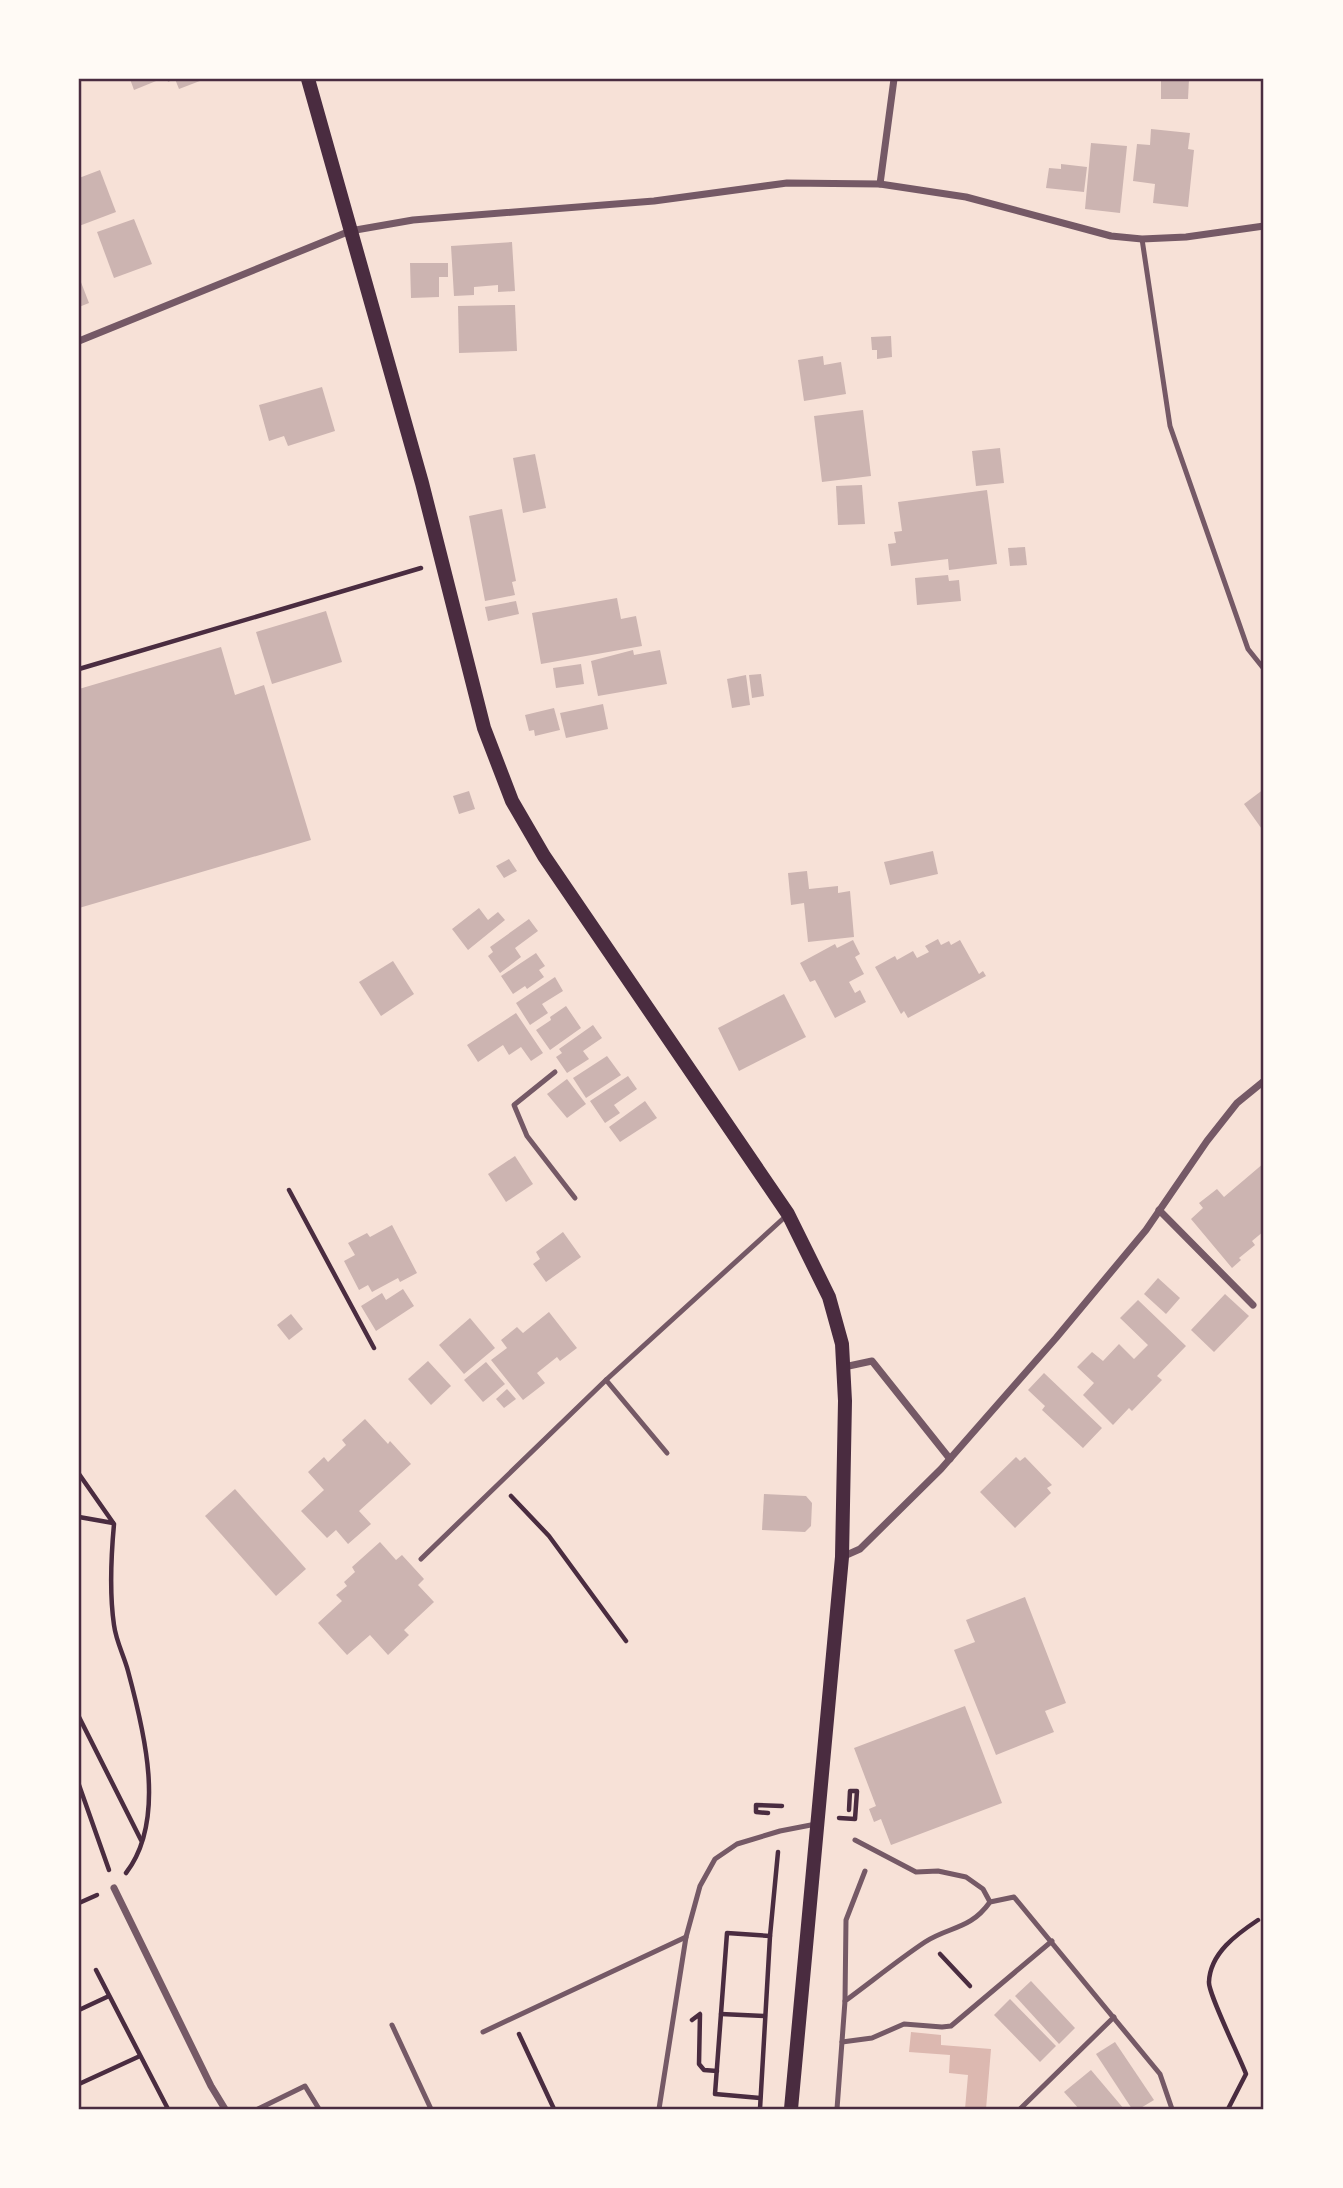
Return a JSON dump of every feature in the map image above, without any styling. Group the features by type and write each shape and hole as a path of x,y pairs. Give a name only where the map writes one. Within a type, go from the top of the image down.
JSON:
{"main road":[{"path":"308,79 422,483 484,728 512,801 544,856 788,1214 829,1297 842,1344 845,1464 842,1557 791,2109"}],"street":[{"path":"880,184 894,79"},
{"path":"79,341 350,231 412,220 654,201 787,183 880,184 967,197 1111,236 1142,239 1186,237 1264,226"},
{"path":"842,1557 860,1549 950,1459 1146,1230 1207,1141 1237,1103 1264,1081"},
{"path":"1159,1210 1253,1305"},
{"path":"844,1367 872,1361 950,1459"},
{"path":"114,1888 211,2086 225,2109"}],"lane":[{"path":"1142,239 1170,426 1248,649 1264,670"},
{"path":"555,1072 514,1105 527,1136 575,1198"},
{"path":"421,1559 606,1380 788,1214"},
{"path":"606,1380 667,1453"},
{"path":"659,2109 686,1937 700,1886 715,1858 737,1844 780,1830 817,1824"},
{"path":"855,1840 916,1872 938,1871 967,1877 984,1889 990,1902"},
{"path":"837,2109 845,2001 846,1920 865,1871"},
{"path":"845,2001 928,1940 962,1927 980,1915 990,1902 1014,1898 1160,2074 1172,2109"},
{"path":"483,2032 686,1937"},
{"path":"842,2042 872,2038 904,2024 951,2026 1052,1941"},
{"path":"1020,2109 1114,2017"},
{"path":"391,2025 432,2109"},
{"path":"258,2109 304,2085 319,2109"}],"path":[{"path":"79,669 442,562"},
{"path":"289,1190 374,1348"},
{"path":"79,1474 114,1524 110,1571 114,1627 141,1721 149,1769 149,1809 142,1840 130,1868 114,1888"},
{"path":"499,1483 549,1536 626,1641"},
{"path":"79,1517 114,1524"},
{"path":"79,1717 86,1736 142,1840"},
{"path":"79,1785 114,1888"},
{"path":"849,1810 850,1791 857,1791 855,1819"},
{"path":"775,1814 756,1812 756,1805 782,1806"},
{"path":"760,2109 770,1936 780,1830"},
{"path":"1228,2109 1246,2074 1208,1983 1216,1957 1237,1934 1258,1920"},
{"path":"760,2098 715,2094 716,2071 727,1933 770,1936"},
{"path":"928,1940 982,2000"},
{"path":"96,1970 165,2108"},
{"path":"79,2010 109,1996"},
{"path":"670,2038 699,2014 699,2064 704,2070 716,2071"},
{"path":"721,2014 765,2016"},
{"path":"512,2019 554,2109"},
{"path":"79,2084 140,2056"}],"shaded area":[{"path":"911,2032 941,2035 941,2045 991,2049 986,2109 965,2109 968,2075 949,2073 950,2055 909,2052"}],"building":[{"path":"130,79 161,79 134,90"},
{"path":"175,79 205,79 179,89"},
{"path":"1161,79 1189,79 1188,99 1161,99"},
{"path":"1151,129 1190,133 1188,149 1194,150 1188,207 1153,203 1155,184 1133,181 1137,144 1150,145"},
{"path":"1091,143 1127,146 1120,213 1085,209"},
{"path":"1061,164 1087,167 1084,192 1046,188 1049,168 1061,169"},
{"path":"100,170 116,212 79,226 79,178"},
{"path":"134,219 152,264 114,278 97,232"},
{"path":"512,242 515,291 498,292 498,285 474,287 474,295 454,296 451,246"},
{"path":"410,263 448,263 448,277 439,277 439,297 411,298"},
{"path":"79,277 89,303 79,307"},
{"path":"515,305 517,351 459,353 458,306"},
{"path":"891,336 892,357 877,359 877,350 872,350 871,337"},
{"path":"823,356 824,365 841,362 846,394 804,401 798,360"},
{"path":"322,387 335,431 288,446 284,436 269,441 259,405"},
{"path":"863,410 871,476 822,482 814,416"},
{"path":"1000,448 1004,483 976,486 972,451"},
{"path":"535,454 546,508 523,513 513,458"},
{"path":"862,485 865,524 838,525 836,486"},
{"path":"987,490 997,564 949,570 948,559 891,566 888,544 896,543 894,532 902,531 898,502"},
{"path":"502,509 516,581 512,582 515,595 485,601 469,516"},
{"path":"1025,547 1027,565 1010,566 1008,548"},
{"path":"948,575 949,581 959,580 961,601 917,605 915,578"},
{"path":"617,598 621,619 636,616 642,646 541,664 532,613"},
{"path":"516,601 519,614 488,621 485,607"},
{"path":"326,611 342,662 272,684 256,632"},
{"path":"221,647 235,695 264,685 311,840 79,908 79,689"},
{"path":"633,650 634,655 660,650 667,684 598,696 591,661"},
{"path":"581,664 584,684 556,688 553,668"},
{"path":"761,674 764,696 752,698 749,675"},
{"path":"746,675 750,705 732,708 727,679"},
{"path":"603,704 608,729 566,738 560,713"},
{"path":"554,708 560,730 535,736 534,730 529,731 525,715"},
{"path":"1264,789 1264,832 1244,804"},
{"path":"469,791 475,809 459,814 453,796"},
{"path":"933,851 938,874 890,885 884,862"},
{"path":"509,859 517,871 504,878 496,866"},
{"path":"807,871 809,889 838,886 838,893 850,891 854,937 808,942 804,903 791,905 788,873"},
{"path":"479,908 488,920 498,912 505,920 468,950 452,929"},
{"path":"529,919 538,931 515,948 521,957 500,973 488,956 493,952 490,947"},
{"path":"938,939 941,945 949,941 951,945 960,940 979,974 983,971 986,976 908,1018 904,1011 901,1014 875,967 895,956 897,960 913,951 917,958 929,952 925,946"},
{"path":"853,940 860,954 855,957 864,974 849,982 855,993 860,990 866,1002 835,1018 815,980 810,982 800,963 835,944 837,948"},
{"path":"536,953 545,966 539,970 544,977 527,989 525,986 513,994 501,976"},
{"path":"393,961 414,994 381,1016 359,982"},
{"path":"555,977 563,991 542,1004 548,1013 530,1025 516,1003"},
{"path":"784,994 806,1037 739,1071 718,1028"},
{"path":"566,1006 581,1028 550,1050 536,1030"},
{"path":"516,1013 543,1053 531,1061 521,1047 509,1055 503,1045 478,1062 467,1045"},
{"path":"593,1025 602,1038 583,1051 589,1059 567,1073 556,1057 562,1053 559,1049"},
{"path":"607,1056 621,1075 586,1098 573,1078"},
{"path":"628,1076 637,1089 614,1105 620,1113 605,1123 590,1101"},
{"path":"567,1079 586,1104 567,1118 547,1094"},
{"path":"645,1101 657,1118 620,1142 609,1127"},
{"path":"515,1156 533,1184 506,1202 488,1174"},
{"path":"1264,1163 1264,1231 1252,1241 1255,1245 1239,1258 1241,1260 1232,1268 1191,1219 1203,1208 1199,1203 1217,1189 1224,1197"},
{"path":"392,1225 417,1273 400,1282 398,1278 372,1292 368,1285 359,1290 344,1261 355,1255 348,1243 367,1233 370,1237"},
{"path":"563,1232 581,1257 546,1282 533,1264 540,1259 536,1252"},
{"path":"1158,1278 1180,1298 1166,1314 1144,1294"},
{"path":"403,1289 414,1306 376,1331 361,1306 382,1293 386,1300"},
{"path":"1225,1294 1249,1316 1214,1352 1191,1330"},
{"path":"1138,1300 1186,1346 1157,1376 1162,1380 1132,1411 1129,1408 1113,1425 1083,1395 1094,1383 1077,1367 1092,1352 1103,1361 1119,1344 1134,1359 1148,1345 1120,1318"},
{"path":"549,1312 577,1348 560,1361 557,1357 537,1373 545,1383 523,1400 491,1360 507,1348 501,1340 517,1327 523,1333"},
{"path":"291,1314 303,1329 289,1340 277,1325"},
{"path":"470,1318 495,1348 464,1374 439,1345"},
{"path":"428,1361 451,1386 431,1405 408,1379"},
{"path":"486,1362 505,1384 483,1402 464,1380"},
{"path":"1044,1373 1102,1428 1083,1448 1042,1410 1045,1406 1028,1390"},
{"path":"507,1389 516,1399 504,1408 496,1399"},
{"path":"365,1419 411,1464 359,1511 371,1524 348,1544 336,1530 327,1538 301,1511 324,1490 308,1472 324,1457 328,1462 346,1445 342,1440"},
{"path":"1016,1457 1020,1461 1025,1457 1052,1485 1047,1488 1051,1493 1015,1528 980,1492"},
{"path":"235,1489 306,1569 276,1596 205,1516"},
{"path":"764,1494 806,1496 812,1503 811,1526 805,1532 762,1530"},
{"path":"380,1542 396,1560 402,1555 424,1579 418,1585 434,1602 404,1630 409,1635 388,1655 370,1635 347,1655 318,1623 342,1601 336,1595 347,1586 344,1582 355,1572 352,1567"},
{"path":"1025,1597 1066,1703 1045,1711 1054,1732 996,1755 954,1650 975,1642 966,1620"},
{"path":"965,1706 1002,1803 891,1845 881,1819 874,1822 869,1809 876,1806 854,1748"},
{"path":"1031,1981 1075,2028 1059,2044 1015,1996"},
{"path":"1010,1999 1056,2046 1040,2062 994,2015"},
{"path":"1115,2042 1154,2100 1139,2109 1132,2109 1096,2054"},
{"path":"1091,2070 1124,2109 1079,2109 1064,2092"}]}
